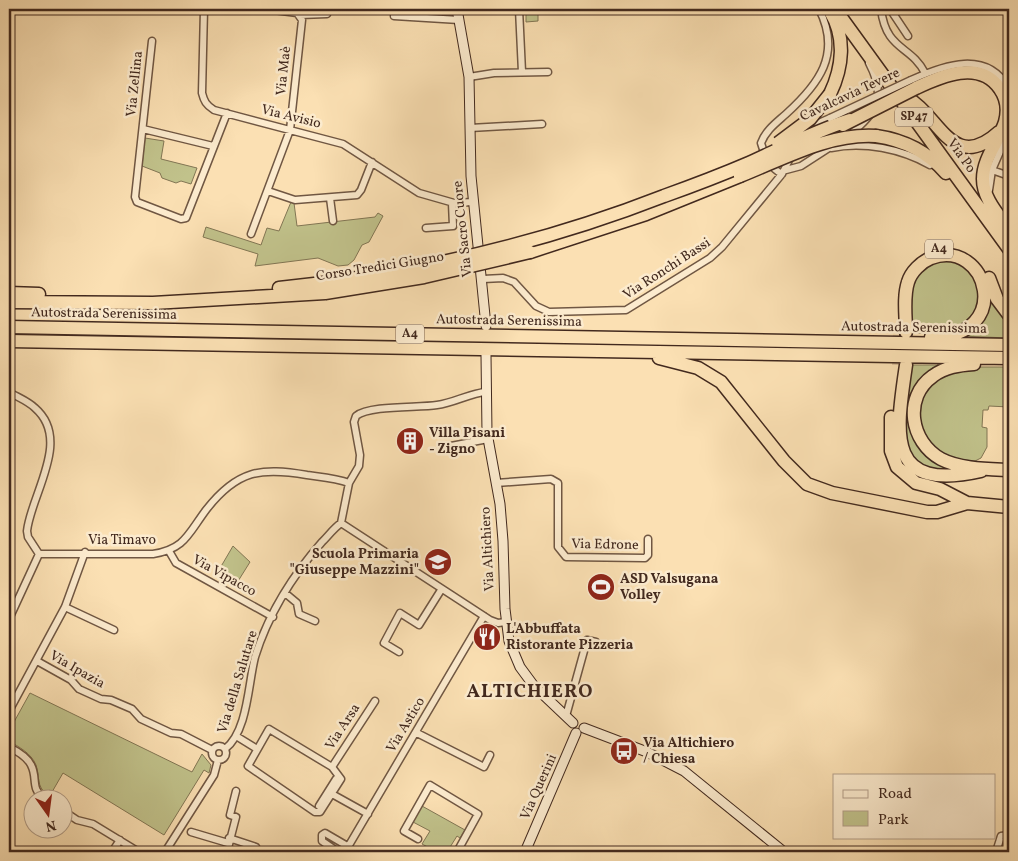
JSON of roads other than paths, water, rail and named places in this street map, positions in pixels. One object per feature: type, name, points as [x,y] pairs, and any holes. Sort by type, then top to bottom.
[{"type":"highway","points":[[697,183],[757,155],[785,139],[815,114],[830,94],[838,73],[841,53],[837,28],[828,9]]},
{"type":"highway","name":"Via Po","points":[[835,9],[1009,249]]},
{"type":"highway","points":[[842,9],[897,83]]},
{"type":"highway","points":[[740,176],[832,132],[913,84],[960,72],[972,72],[986,76],[998,85],[1005,101],[1005,131],[983,173],[984,190],[1009,230]]},
{"type":"highway","name":"Via Po","points":[[1005,131],[982,144],[970,146],[958,144],[940,133],[916,104],[908,99],[1009,237]]},
{"type":"highway","points":[[697,183],[850,120]]},
{"type":"highway","points":[[740,176],[831,140],[854,136],[876,136],[895,139],[916,148],[932,159],[992,226]]},
{"type":"highway","name":"Corso Tredici Giugno","points":[[9,302],[153,303],[424,277],[530,252],[646,214],[740,176]]},
{"type":"highway","name":"Corso Tredici Giugno","points":[[9,293],[201,292],[324,288],[520,244],[605,218],[697,183]]},
{"type":"highway","name":"A4","points":[[811,342],[862,336],[936,337],[959,332],[975,321],[984,305],[984,284],[978,273],[969,264],[950,256],[934,257],[920,264],[908,283],[903,332],[900,288],[902,277],[916,258],[938,249],[958,250],[975,260],[986,273],[997,300],[1009,315]]},
{"type":"highway","name":"Autostrada Serenissima","points":[[9,327],[1009,345]]},
{"type":"highway","name":"Autostrada Serenissima","points":[[9,340],[1009,358]]},
{"type":"highway","points":[[597,350],[625,356],[670,360],[712,375],[731,392],[797,476],[819,489],[928,512],[937,512],[967,503]]},
{"type":"highway","points":[[1009,363],[962,365],[943,370],[926,382],[913,408],[917,433],[925,446],[935,455],[950,462],[1009,470]]},
{"type":"highway","points":[[991,469],[961,475],[942,476],[925,472],[905,457],[900,445],[898,414],[902,365],[891,418],[890,445],[894,462],[902,473],[916,483],[940,489],[967,503],[1009,507]]},
{"type":"street","name":"Via Avisio","points":[[204,9],[202,93],[205,103],[209,107],[342,144],[419,193],[452,203],[473,202]]},
{"type":"street","points":[[266,9],[300,15],[326,14]]},
{"type":"street","name":"Via Sacro Cuore","points":[[457,9],[468,77],[473,202],[483,279],[486,326]]},
{"type":"street","points":[[519,9],[522,72]]},
{"type":"street","points":[[784,172],[774,170],[764,156],[761,143],[771,128],[818,81],[828,48],[828,32],[820,9]]},
{"type":"street","points":[[881,9],[882,21],[888,34],[896,45],[921,66],[925,73]]},
{"type":"street","points":[[890,9],[890,13],[908,36]]},
{"type":"street","name":"Via Maè","points":[[251,234],[290,130],[302,20],[300,15]]},
{"type":"street","points":[[394,16],[459,20]]},
{"type":"street","name":"Via Ronchi Bassi","points":[[483,279],[503,278],[514,282],[536,306],[549,312],[626,310],[710,258],[722,248],[784,172],[801,166],[866,121],[877,104],[879,95],[876,81],[856,38]]},
{"type":"street","name":"Via Zellina","points":[[152,41],[135,199],[139,204],[181,219],[188,215],[227,113]]},
{"type":"street","name":"Cavalcavia Tevere","points":[[784,172],[797,134],[830,118],[913,84],[925,73],[950,65],[977,64],[996,73],[1009,89]]},
{"type":"street","points":[[468,77],[522,72],[548,72]]},
{"type":"street","points":[[470,128],[542,124]]},
{"type":"street","name":"Via Zellina","points":[[143,129],[213,146]]},
{"type":"street","points":[[990,201],[992,170],[1005,131]]},
{"type":"street","name":"Via Ronchi Bassi","points":[[827,149],[855,145],[898,152],[916,157],[949,176]]},
{"type":"street","points":[[268,191],[295,200],[330,198],[360,193],[372,162]]},
{"type":"street","points":[[992,170],[1009,176]]},
{"type":"street","points":[[330,198],[332,221]]},
{"type":"street","points":[[426,228],[453,226],[452,203]]},
{"type":"street","name":"Via Altichiero","points":[[486,358],[488,439],[504,541],[506,622],[512,648],[520,667],[534,686],[573,723],[580,722],[580,731],[647,752],[684,771],[784,852]]},
{"type":"street","points":[[9,392],[36,408],[44,419],[51,450],[27,531],[28,537],[39,554],[9,619]]},
{"type":"street","points":[[486,392],[437,406],[409,406],[359,413],[354,422],[360,455],[358,466],[349,483],[343,523],[441,590],[498,623],[506,622]]},
{"type":"street","points":[[451,446],[488,439]]},
{"type":"street","name":"Via Timavo","points":[[39,554],[85,552],[152,554],[169,551],[182,544],[222,492],[255,472],[280,470],[349,483]]},
{"type":"street","name":"Via Edrone","points":[[496,483],[551,479],[558,483],[558,548],[566,558],[645,558],[648,555],[648,539]]},
{"type":"street","name":"Via della Salutare","points":[[218,760],[224,758],[224,749],[236,736],[242,722],[256,654],[285,593],[308,558],[343,523]]},
{"type":"street","name":"Via Vipacco","points":[[169,551],[176,563],[273,617]]},
{"type":"street","name":"Via Ipazia","points":[[9,711],[65,607],[85,552]]},
{"type":"street","points":[[399,652],[384,643],[400,613],[419,625],[441,590]]},
{"type":"street","points":[[285,593],[297,603],[299,614],[315,621]]},
{"type":"street","points":[[65,607],[114,630]]},
{"type":"street","name":"Via Astico","points":[[338,852],[322,841],[322,835],[329,834],[347,850],[484,616]]},
{"type":"street","points":[[566,716],[587,640],[596,642]]},
{"type":"street","name":"Via Ipazia","points":[[37,661],[71,680],[79,689],[100,699],[111,700],[132,709],[141,719],[171,733],[181,734],[212,750]]},
{"type":"street","name":"Via Arsa","points":[[332,768],[375,700]]},
{"type":"street","points":[[269,729],[332,768],[341,779],[320,812],[315,812],[248,766],[269,729]]},
{"type":"street","name":"Via Querini","points":[[525,852],[580,731]]},
{"type":"street","points":[[417,733],[484,767],[490,755]]},
{"type":"street","points":[[236,736],[257,749]]},
{"type":"street","points":[[9,746],[23,756],[31,765],[35,788]]},
{"type":"street","name":"Via della Salutare","points":[[218,760],[212,756],[212,750],[218,746],[224,749]]},
{"type":"street","name":"Via della Salutare","points":[[165,852],[214,775],[218,760]]},
{"type":"street","points":[[315,812],[338,775]]},
{"type":"street","points":[[418,839],[404,831],[430,785],[478,814],[457,852]]},
{"type":"street","points":[[228,852],[236,817],[230,815],[236,791]]},
{"type":"street","points":[[332,794],[368,814]]},
{"type":"street","points":[[72,816],[93,824],[139,852]]},
{"type":"street","points":[[191,832],[256,846]]},
{"type":"street","points":[[996,852],[1001,836],[1009,835]]},
{"type":"street","points":[[112,852],[120,840]]},
{"type":"street","points":[[770,852],[774,843]]},
{"type":"tunnel","points":[[898,365],[899,333]]},
{"type":"place","name":"Villa Pisani - Zigno","points":[[410,441]]},
{"type":"place","name":"Scuola Primaria \"Giuseppe Mazzini\"","points":[[438,562]]},
{"type":"place","name":"ASD Valsugana Volley","points":[[601,587]]},
{"type":"place","name":"L'Abbuffata Ristorante Pizzeria","points":[[487,637]]},
{"type":"place","name":"Via Altichiero / Chiesa","points":[[624,751]]},
{"type":"district","name":"ALTICHIERO","points":[[530,692]]}]
